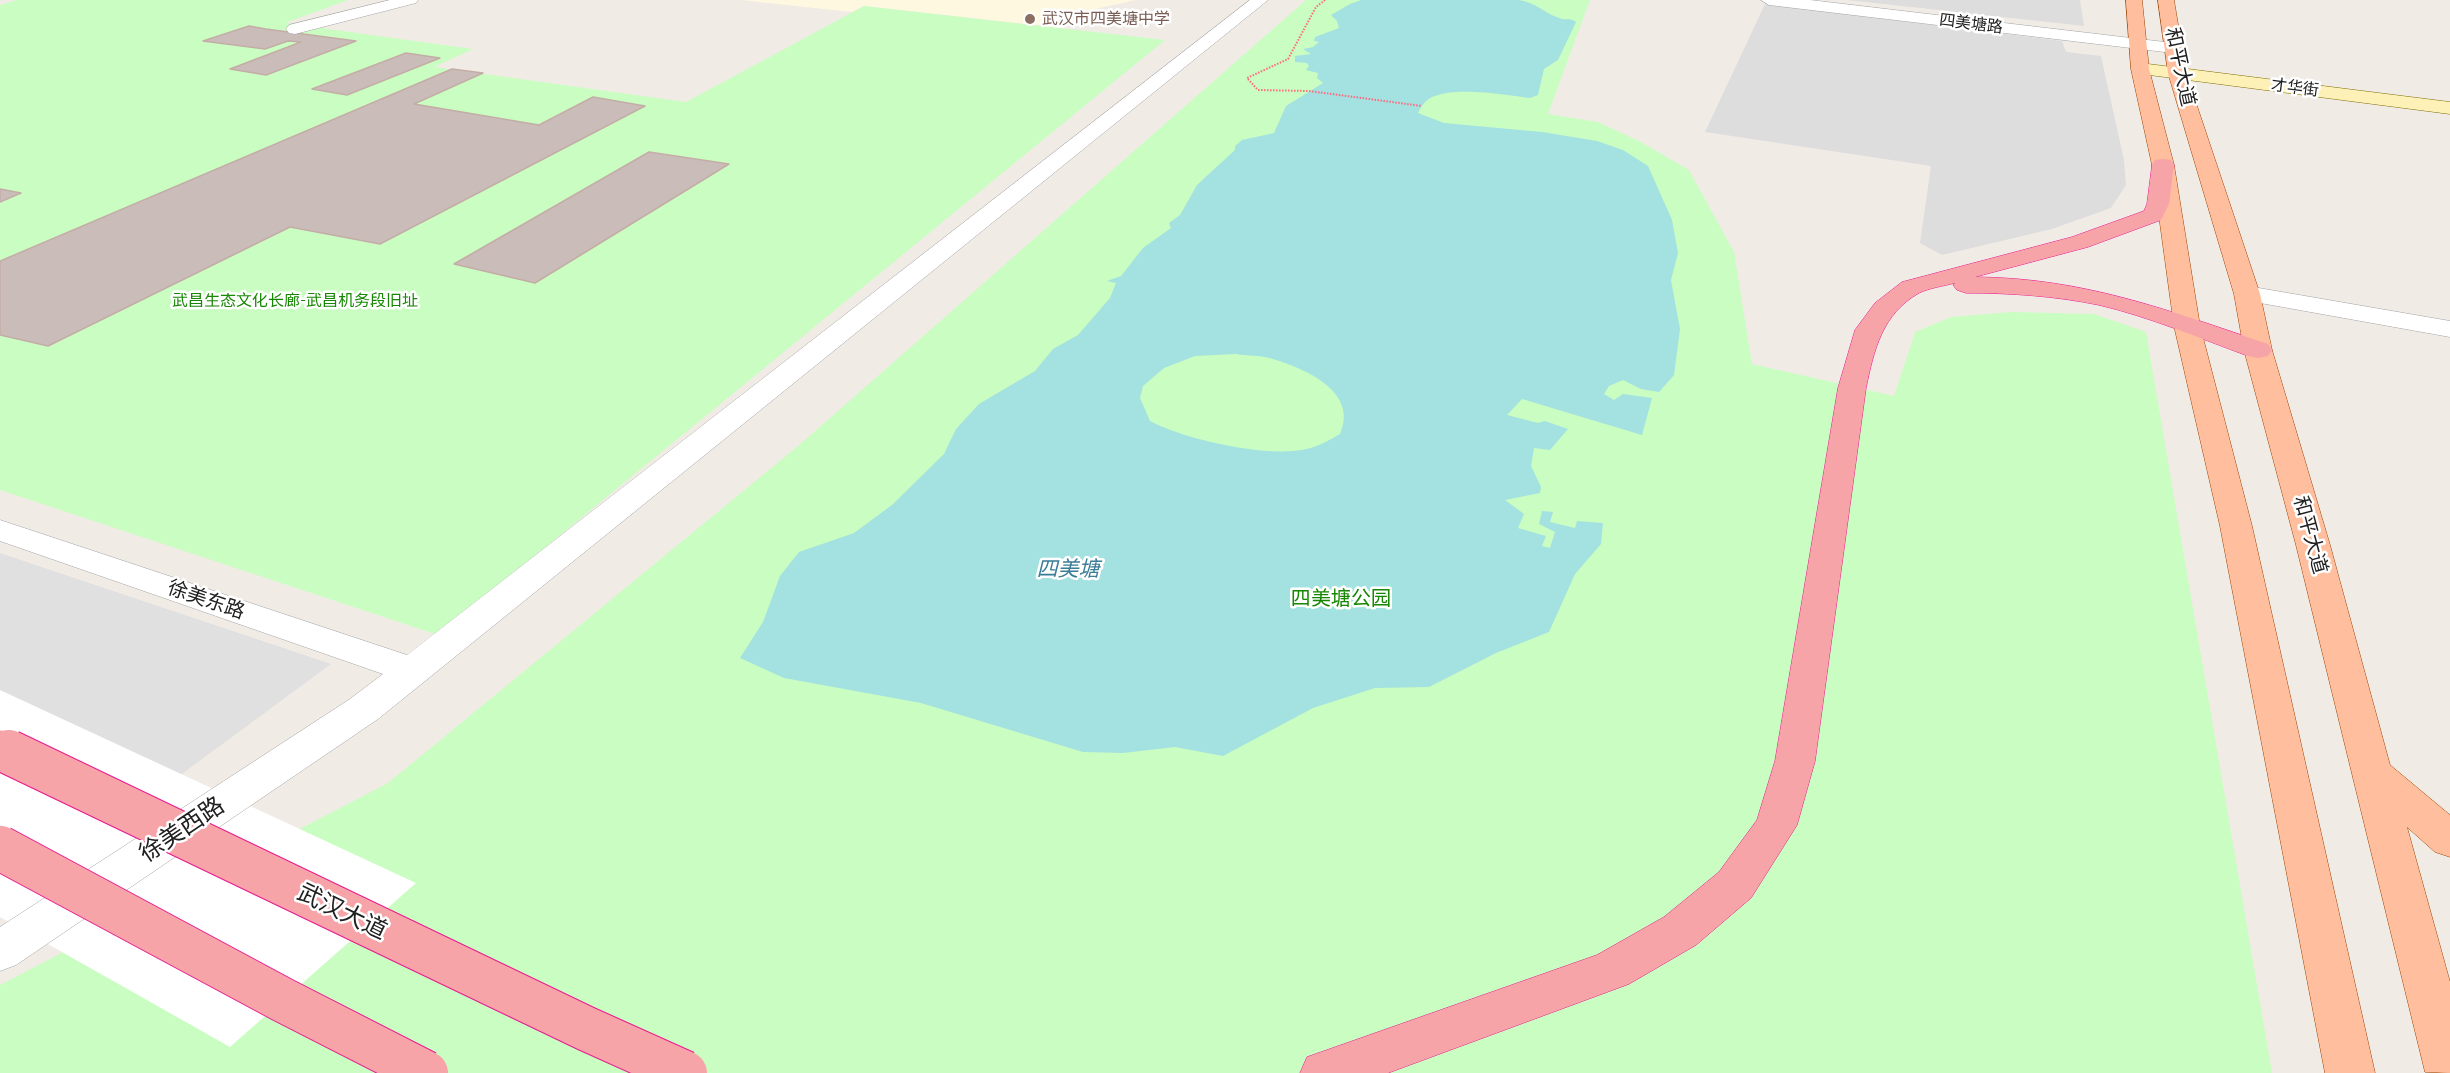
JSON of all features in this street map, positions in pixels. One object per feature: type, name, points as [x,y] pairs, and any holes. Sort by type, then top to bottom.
[{"type":"highway","points":[[1325,1073],[1613,970],[1680,930],[1735,885],[1776,825],[1796,761],[1852,388],[1863,338],[1876,317],[1895,298],[1911,287],[2080,242],[2153,215],[2158,204],[2163,165]]},
{"type":"highway","points":[[1895,298],[1964,285],[2001,284],[2072,292],[2142,309],[2258,350]]},
{"type":"highway","name":"武汉大道","points":[[0,748],[587,1029],[685,1073]]},
{"type":"highway","points":[[0,848],[283,1000],[426,1073]]},
{"type":"main road","name":"和平大道","points":[[2134,0],[2139,56],[2163,165],[2187,326],[2238,537],[2349,1073]]},
{"type":"main road","name":"和平大道","points":[[2166,0],[2175,61],[2247,294],[2258,350],[2374,774],[2450,1072]]},
{"type":"main road","name":"才华街","points":[[2139,56],[2450,108]]},
{"type":"main road","points":[[2374,774],[2450,840]]},
{"type":"street","points":[[295,29],[410,0]]},
{"type":"street","name":"徐美西路","points":[[0,951],[364,709],[1260,0]]},
{"type":"street","name":"四美塘路","points":[[1769,0],[2175,61]]},
{"type":"street","points":[[2247,294],[2450,329]]},
{"type":"street","name":"徐美东路","points":[[0,530],[413,671]]},
{"type":"path","points":[[1325,0],[1316,7],[1288,59],[1247,78],[1258,90],[1309,92],[1422,106]]},
{"type":"shaded area","name":"武汉市四美塘中学","points":[[741,0],[1135,0],[1087,11],[1061,28],[864,6],[852,12]]},
{"type":"shaded area","points":[[1847,0],[2080,0],[2084,26]]},
{"type":"shaded area","points":[[1765,4],[2062,41],[2066,52],[2101,56],[2124,160],[2126,185],[2111,208],[2052,229],[1942,255],[1920,243],[1931,166],[1705,132]]},
{"type":"shaded area","points":[[0,553],[331,664],[0,908]]},
{"type":"green space","name":"武昌生态文化长廊-武昌机务段旧址","points":[[17,0],[348,0],[285,23],[473,49],[434,67],[686,102],[864,6],[1165,40],[438,635],[0,490],[0,5]]},
{"type":"green space","name":"四美塘公园","points":[[1306,0],[1590,0],[1548,114],[1598,122],[1641,142],[1689,170],[1734,252],[1752,364],[1894,396],[1915,332],[1951,317],[2011,312],[2094,314],[2146,332],[2272,1073],[0,1073],[0,985],[388,783],[798,446]]},
{"type":"water","name":"四美塘","points":[[1361,0],[1519,0],[1562,19],[1576,22],[1558,60],[1544,69],[1538,95],[1530,98],[1476,92],[1447,93],[1426,101],[1418,113],[1444,123],[1542,132],[1597,141],[1623,150],[1648,166],[1672,220],[1678,253],[1671,280],[1680,329],[1674,375],[1659,392],[1641,389],[1623,380],[1609,386],[1604,394],[1614,400],[1623,394],[1652,398],[1642,435],[1522,399],[1507,415],[1538,423],[1545,421],[1568,429],[1550,450],[1534,448],[1531,466],[1541,487],[1540,493],[1505,500],[1524,514],[1518,528],[1546,536],[1542,546],[1550,548],[1555,532],[1539,524],[1542,511],[1553,512],[1550,522],[1575,528],[1577,521],[1603,523],[1601,544],[1575,574],[1549,632],[1496,653],[1429,687],[1375,688],[1313,708],[1223,756],[1175,747],[1123,753],[1083,752],[921,703],[784,678],[740,658],[763,622],[780,576],[799,552],[854,533],[892,505],[944,454],[956,429],[979,404],[1035,371],[1053,349],[1078,335],[1110,298],[1116,283],[1107,281],[1121,276],[1143,248],[1171,228],[1169,223],[1180,215],[1197,185],[1235,150],[1235,146],[1242,140],[1274,133],[1286,106],[1323,83],[1317,78],[1318,73],[1306,70],[1309,66],[1307,63],[1295,62],[1295,56],[1311,54],[1303,49],[1313,47],[1319,42],[1314,41],[1315,37],[1339,28],[1337,21],[1331,15]],"holes":[[[1236,354],[1264,357],[1286,363],[1314,376],[1326,385],[1336,394],[1342,406],[1344,419],[1340,434],[1307,449],[1271,451],[1205,441],[1150,421],[1140,398],[1143,386],[1164,368],[1195,356]]]},
{"type":"pier","points":[[0,690],[416,883],[230,1047],[0,917]]},
{"type":"building","points":[[249,26],[356,41],[266,75],[230,69],[301,42],[288,41],[265,49],[203,41]]},
{"type":"building","points":[[406,53],[440,58],[347,95],[312,89]]},
{"type":"building","points":[[452,69],[483,73],[414,104],[539,125],[593,97],[645,106],[380,244],[290,227],[48,346],[0,335],[0,261]]},
{"type":"building","points":[[649,152],[729,164],[535,283],[454,264]]},
{"type":"building","points":[[0,189],[21,193],[0,202]]},
{"type":"place","name":"武汉市四美塘中学","points":[[1030,19]]}]
